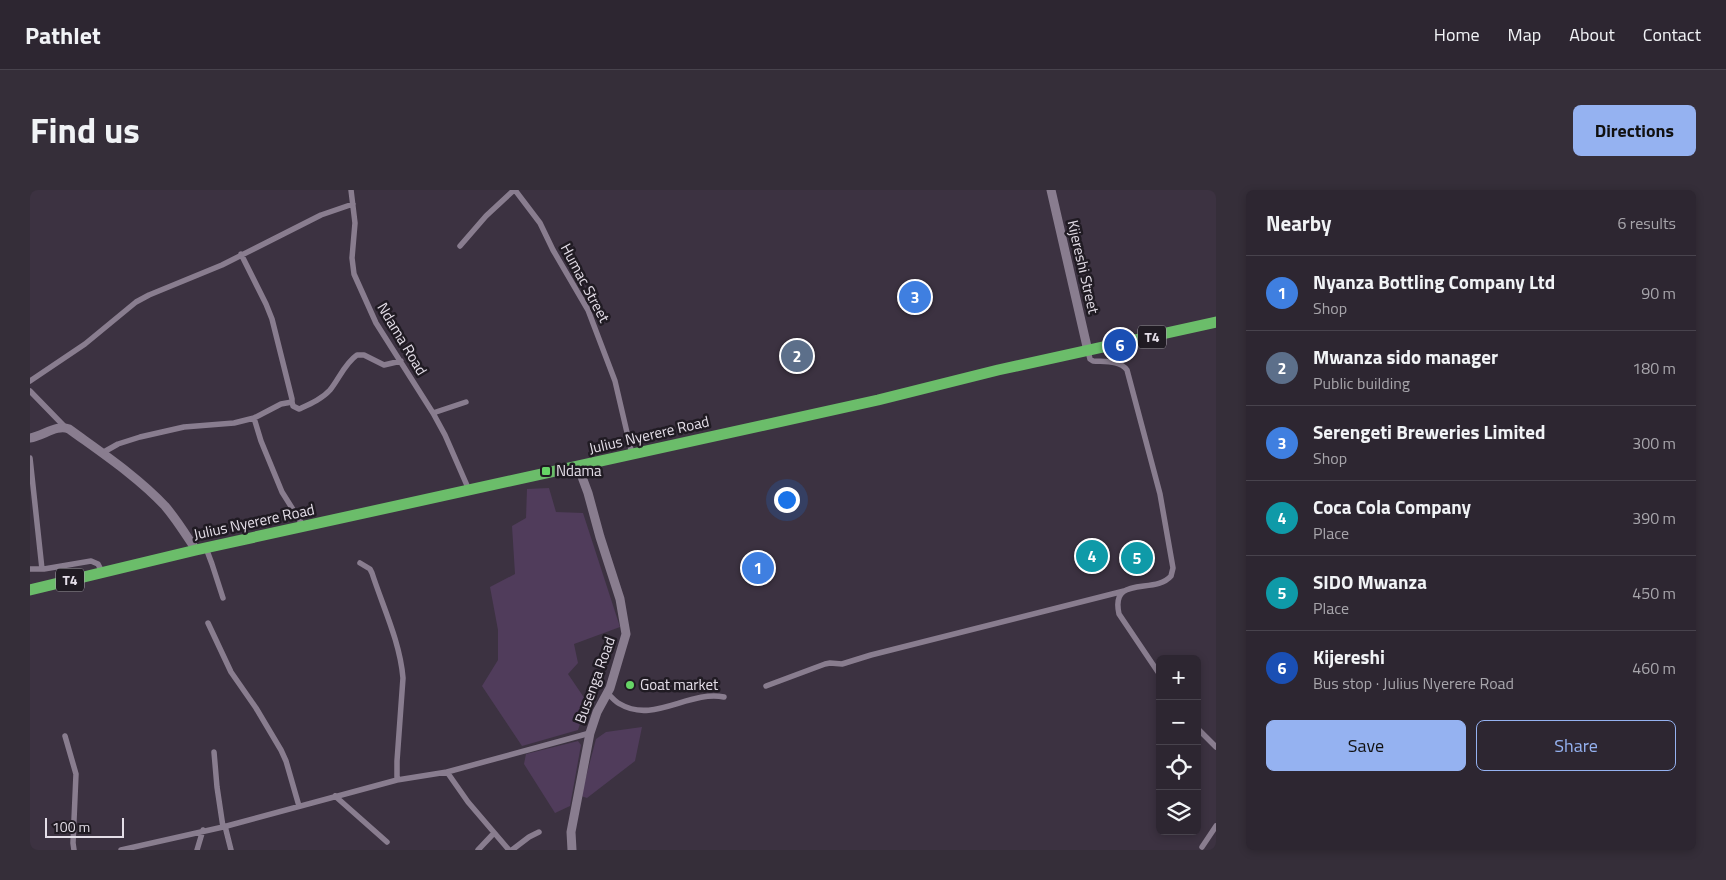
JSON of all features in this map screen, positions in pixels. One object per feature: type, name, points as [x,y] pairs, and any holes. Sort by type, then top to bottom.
[{"type":"highway","name":"Julius Nyerere Road","points":[[30,590],[201,549],[878,400],[998,370],[1216,322]]},
{"type":"street","name":"Ndama Road","points":[[351,190],[354,223],[352,258],[354,274],[372,316],[445,435],[469,490]]},
{"type":"street","points":[[460,246],[486,216],[514,190]]},
{"type":"street","name":"Humac Street","points":[[514,190],[540,224],[588,310],[607,358],[632,454]]},
{"type":"street","name":"Kijereshi Street","points":[[1051,190],[1088,350]]},
{"type":"street","points":[[30,381],[85,344],[136,302],[222,265],[321,215],[353,204]]},
{"type":"street","points":[[241,254],[272,319],[293,406],[299,408],[321,398],[330,390],[351,359],[357,355],[364,355],[384,365],[401,361]]},
{"type":"street","points":[[766,686],[830,663],[842,664],[852,662],[1164,582],[1171,576],[1173,568],[1160,494],[1127,370],[1118,363],[1093,361],[1088,350]]},
{"type":"street","points":[[30,392],[65,427],[102,453],[164,505],[212,564],[222,598]]},
{"type":"street","points":[[102,453],[118,444],[140,437],[184,428],[234,424],[254,418],[281,404],[292,402]]},
{"type":"street","points":[[433,413],[466,402]]},
{"type":"street","points":[[254,418],[282,492],[304,527]]},
{"type":"street","points":[[30,438],[65,427]]},
{"type":"street","points":[[30,458],[42,569]]},
{"type":"street","name":"Busenga Road","points":[[572,850],[571,832],[590,733],[597,712],[608,694],[626,634],[620,599],[578,466]]},
{"type":"street","points":[[30,569],[42,569],[91,561],[98,564],[102,572]]},
{"type":"street","points":[[360,563],[370,569],[372,573],[402,666],[403,678],[397,780]]},
{"type":"street","points":[[1124,591],[1118,597],[1119,614],[1156,669]]},
{"type":"street","points":[[208,624],[231,672],[256,708],[281,750],[299,806]]},
{"type":"street","points":[[608,694],[620,704],[642,711],[710,695],[724,697]]},
{"type":"street","points":[[1201,732],[1216,747]]},
{"type":"street","points":[[121,850],[203,830],[224,827],[397,780],[447,772],[590,733]]},
{"type":"street","points":[[65,736],[76,774],[74,850]]},
{"type":"street","points":[[214,752],[217,787],[224,827],[231,850]]},
{"type":"street","points":[[447,772],[468,802],[511,850],[539,832]]},
{"type":"street","points":[[336,796],[387,842]]},
{"type":"street","points":[[1202,847],[1216,826]]},
{"type":"street","points":[[197,850],[203,830]]},
{"type":"street","points":[[478,850],[494,833]]},
{"type":"shaded area","points":[[549,488],[556,512],[583,513],[620,627],[574,644],[578,663],[568,674],[587,702],[578,730],[522,746],[482,686],[498,660],[498,630],[490,587],[515,574],[512,526],[526,518],[527,489]]},
{"type":"shaded area","points":[[642,727],[635,761],[587,798],[581,796],[596,739],[606,732]]},
{"type":"shaded area","points":[[578,741],[581,745],[570,806],[555,813],[524,764],[526,754]]},
{"type":"place","name":"Serengeti Breweries Limited","points":[[915,297]]},
{"type":"place","name":"Kijereshi","points":[[1120,345]]},
{"type":"place","name":"Mwanza sido manager","points":[[797,356]]},
{"type":"place","name":"Ndama","points":[[546,471]]},
{"type":"place","name":"Coca Cola Company","points":[[1092,556]]},
{"type":"place","name":"SIDO Mwanza","points":[[1137,558]]},
{"type":"place","name":"Nyanza Bottling Company Ltd","points":[[758,568]]},
{"type":"place","name":"Goat market","points":[[630,685]]}]
